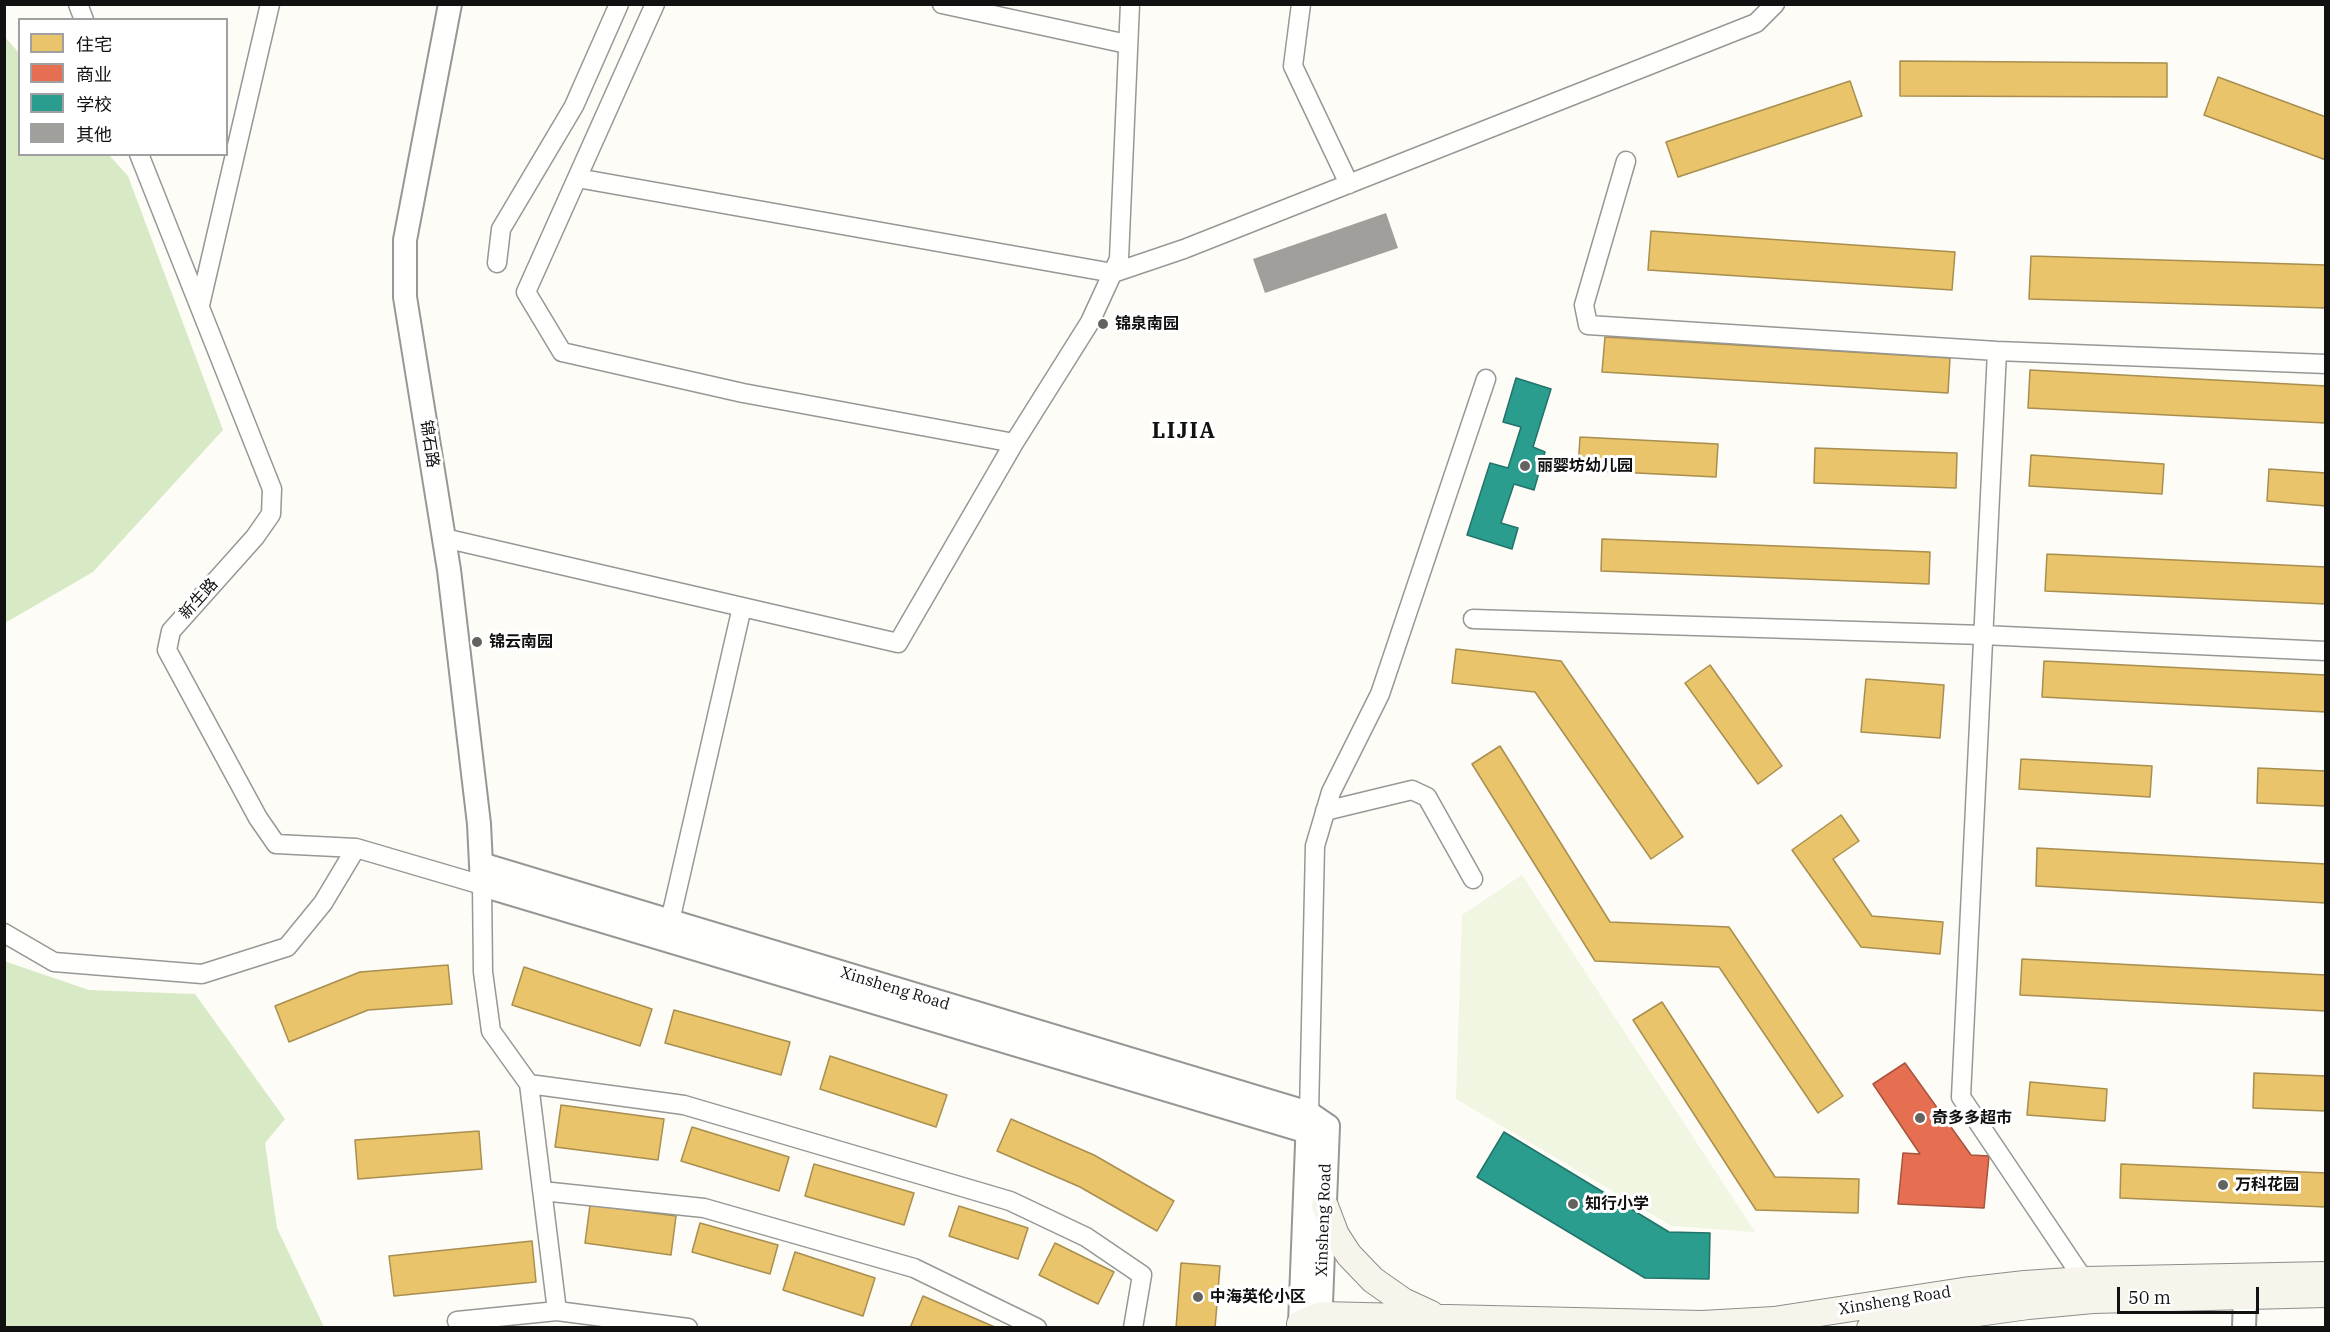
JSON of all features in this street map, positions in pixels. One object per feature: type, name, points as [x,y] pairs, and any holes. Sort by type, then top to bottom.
[{"type":"main road","points":[[1325,1206],[1336,1235],[1349,1255],[1373,1280],[1402,1301],[1439,1318]]},
{"type":"main road","name":"Xinsheng Road","points":[[1309,1324],[1439,1318],[1702,1324],[1825,1320],[1964,1290],[2084,1280],[2325,1275]]},
{"type":"main road","name":"Xinsheng Road","points":[[1870,1328],[2017,1307],[2093,1300],[2325,1294]]},
{"type":"street","points":[[200,305],[270,4]]},
{"type":"street","name":"锦石路","points":[[450,4],[405,240],[405,297],[444,538],[479,824],[481,875]]},
{"type":"street","points":[[497,263],[501,229],[574,106],[618,4]]},
{"type":"street","points":[[655,4],[526,292],[562,352],[743,393],[1014,443]]},
{"type":"street","points":[[942,4],[1127,44]]},
{"type":"street","points":[[444,538],[898,643],[1014,443],[1090,322],[1119,259],[1122,240],[1130,4]]},
{"type":"street","points":[[1301,4],[1293,66],[1349,184]]},
{"type":"street","points":[[577,178],[1113,273],[1184,249],[1756,23],[1775,4]]},
{"type":"street","name":"新生路","points":[[140,156],[272,489],[271,514],[255,537],[171,631],[167,650],[258,818],[276,844],[356,848],[481,875]]},
{"type":"street","points":[[1626,160],[1584,305],[1588,325],[1997,351],[2325,364]]},
{"type":"street","points":[[1997,351],[1961,1097],[2084,1280]]},
{"type":"street","points":[[1315,1124],[1315,846],[1331,792],[1380,694],[1486,379]]},
{"type":"street","points":[[670,921],[742,607]]},
{"type":"street","points":[[1473,619],[1983,635],[2325,651]]},
{"type":"street","points":[[1325,811],[1412,790],[1427,797],[1473,879]]},
{"type":"street","points":[[4,933],[54,962],[202,974],[286,947],[323,903],[356,848]]},
{"type":"street","points":[[481,875],[483,972],[491,1031],[529,1084],[557,1311]]},
{"type":"street","name":"Xinsheng Road","points":[[481,875],[670,921],[1315,1124]]},
{"type":"street","name":"Xinsheng Road","points":[[481,875],[1315,1124]]},
{"type":"street","points":[[529,1084],[684,1105],[1010,1201],[1086,1237],[1142,1275],[1133,1328]]},
{"type":"street","name":"Xinsheng Road","points":[[1309,1324],[1325,1206],[1315,1124]]},
{"type":"street","name":"Xinsheng Road","points":[[1309,1324],[1315,1124]]},
{"type":"street","points":[[542,1191],[704,1208],[914,1268],[1037,1328]]},
{"type":"street","points":[[2244,1328],[2246,1297]]},
{"type":"street","points":[[457,1321],[557,1311],[688,1328]]},
{"type":"green space","points":[[4,36],[18,52],[18,156],[110,156],[128,176],[223,430],[93,572],[5,623]]},
{"type":"green space","points":[[1522,875],[1755,1232],[1672,1226],[1456,1099],[1462,915]]},
{"type":"green space","points":[[4,961],[89,990],[195,994],[285,1119],[265,1143],[277,1228],[324,1327],[5,1327]]},
{"type":"building: 住宅","points":[[1900,61],[2167,63],[2167,97],[1900,96]]},
{"type":"building: 住宅","points":[[2218,77],[2326,117],[2326,160],[2204,115]]},
{"type":"building: 住宅","points":[[1850,81],[1862,116],[1678,177],[1666,142]]},
{"type":"building: 住宅","points":[[1651,231],[1955,252],[1952,290],[1648,270]]},
{"type":"building: 住宅","points":[[2031,256],[2326,265],[2326,308],[2029,299]]},
{"type":"building: 住宅","points":[[1605,337],[1950,358],[1948,393],[1602,372]]},
{"type":"building: 住宅","points":[[2030,370],[2326,386],[2326,423],[2028,408]]},
{"type":"building: 住宅","points":[[1580,437],[1718,444],[1716,477],[1578,470]]},
{"type":"building: 住宅","points":[[1815,448],[1957,453],[1956,488],[1814,483]]},
{"type":"building: 住宅","points":[[2031,455],[2164,464],[2162,494],[2029,486]]},
{"type":"building: 住宅","points":[[2269,469],[2326,473],[2326,506],[2267,501]]},
{"type":"building: 住宅","points":[[1602,539],[1930,552],[1929,584],[1601,571]]},
{"type":"building: 住宅","points":[[2047,554],[2326,567],[2326,604],[2045,591]]},
{"type":"building: 住宅","points":[[1456,649],[1561,661],[1683,837],[1651,859],[1535,692],[1452,683]]},
{"type":"building: 住宅","points":[[2044,661],[2326,675],[2326,712],[2042,697]]},
{"type":"building: 住宅","points":[[1710,665],[1782,766],[1758,784],[1685,683]]},
{"type":"building: 住宅","points":[[1866,679],[1944,685],[1940,738],[1861,732]]},
{"type":"building: 住宅","points":[[1500,746],[1610,922],[1729,927],[1843,1096],[1818,1113],[1719,967],[1595,961],[1472,764]]},
{"type":"building: 住宅","points":[[2021,759],[2152,766],[2150,797],[2019,789]]},
{"type":"building: 住宅","points":[[2258,768],[2326,771],[2326,806],[2257,803]]},
{"type":"building: 住宅","points":[[1841,815],[1859,841],[1833,859],[1872,916],[1943,922],[1940,954],[1861,947],[1792,850]]},
{"type":"building: 住宅","points":[[2037,848],[2326,864],[2326,903],[2036,886]]},
{"type":"building: 住宅","points":[[2022,959],[2326,975],[2326,1011],[2020,995]]},
{"type":"building: 住宅","points":[[448,965],[452,1004],[368,1010],[289,1042],[275,1006],[360,972]]},
{"type":"building: 住宅","points":[[524,967],[652,1009],[640,1046],[512,1005]]},
{"type":"building: 住宅","points":[[1662,1002],[1775,1177],[1859,1179],[1858,1213],[1756,1210],[1633,1020]]},
{"type":"building: 住宅","points":[[674,1010],[790,1042],[781,1075],[665,1043]]},
{"type":"building: 住宅","points":[[830,1056],[947,1095],[936,1127],[820,1089]]},
{"type":"building: 住宅","points":[[2254,1073],[2326,1076],[2326,1111],[2253,1108]]},
{"type":"building: 住宅","points":[[2030,1082],[2107,1089],[2105,1121],[2027,1115]]},
{"type":"building: 住宅","points":[[561,1105],[664,1119],[658,1160],[555,1147]]},
{"type":"building: 住宅","points":[[1011,1119],[1094,1155],[1174,1201],[1157,1231],[1080,1187],[997,1151]]},
{"type":"building: 住宅","points":[[692,1127],[789,1157],[779,1191],[681,1161]]},
{"type":"building: 住宅","points":[[479,1131],[482,1169],[358,1179],[355,1140]]},
{"type":"building: 住宅","points":[[814,1164],[914,1193],[904,1225],[805,1196]]},
{"type":"building: 住宅","name":"万科花园","points":[[2121,1164],[2326,1173],[2326,1207],[2120,1198]]},
{"type":"building: 住宅","points":[[590,1205],[676,1216],[671,1255],[585,1243]]},
{"type":"building: 住宅","points":[[959,1206],[1028,1228],[1018,1259],[949,1236]]},
{"type":"building: 住宅","points":[[700,1223],[778,1245],[770,1274],[692,1252]]},
{"type":"building: 住宅","points":[[532,1241],[536,1282],[394,1296],[389,1256]]},
{"type":"building: 住宅","points":[[1055,1243],[1114,1272],[1098,1304],[1039,1275]]},
{"type":"building: 住宅","points":[[795,1252],[875,1278],[863,1316],[783,1290]]},
{"type":"building: 住宅","name":"中海英伦小区","points":[[1181,1263],[1220,1266],[1215,1328],[1176,1328]]},
{"type":"building: 住宅","points":[[923,1296],[997,1328],[910,1328]]},
{"type":"building: 商业","name":"奇多多超市","points":[[1905,1063],[1971,1155],[1989,1156],[1984,1208],[1898,1204],[1903,1153],[1920,1154],[1873,1084]]},
{"type":"building: 学校","name":"丽婴坊幼儿园","points":[[1516,378],[1551,389],[1533,447],[1545,452],[1534,490],[1514,484],[1501,523],[1518,528],[1512,549],[1467,535],[1490,463],[1508,468],[1521,427],[1503,422]]},
{"type":"building: 学校","name":"知行小学","points":[[1504,1132],[1669,1232],[1710,1233],[1709,1279],[1645,1278],[1477,1177]]},
{"type":"building: 其他","points":[[1386,213],[1398,248],[1265,293],[1253,259]]},
{"type":"place","name":"锦泉南园","points":[[1103,324]]},
{"type":"place","name":"丽婴坊幼儿园","points":[[1525,466]]},
{"type":"place","name":"锦云南园","points":[[477,642]]},
{"type":"place","name":"奇多多超市","points":[[1920,1118]]},
{"type":"place","name":"万科花园","points":[[2223,1185]]},
{"type":"place","name":"知行小学","points":[[1573,1204]]},
{"type":"place","name":"中海英伦小区","points":[[1198,1297]]},
{"type":"district","name":"LIJIA","points":[[1184,432]]}]
